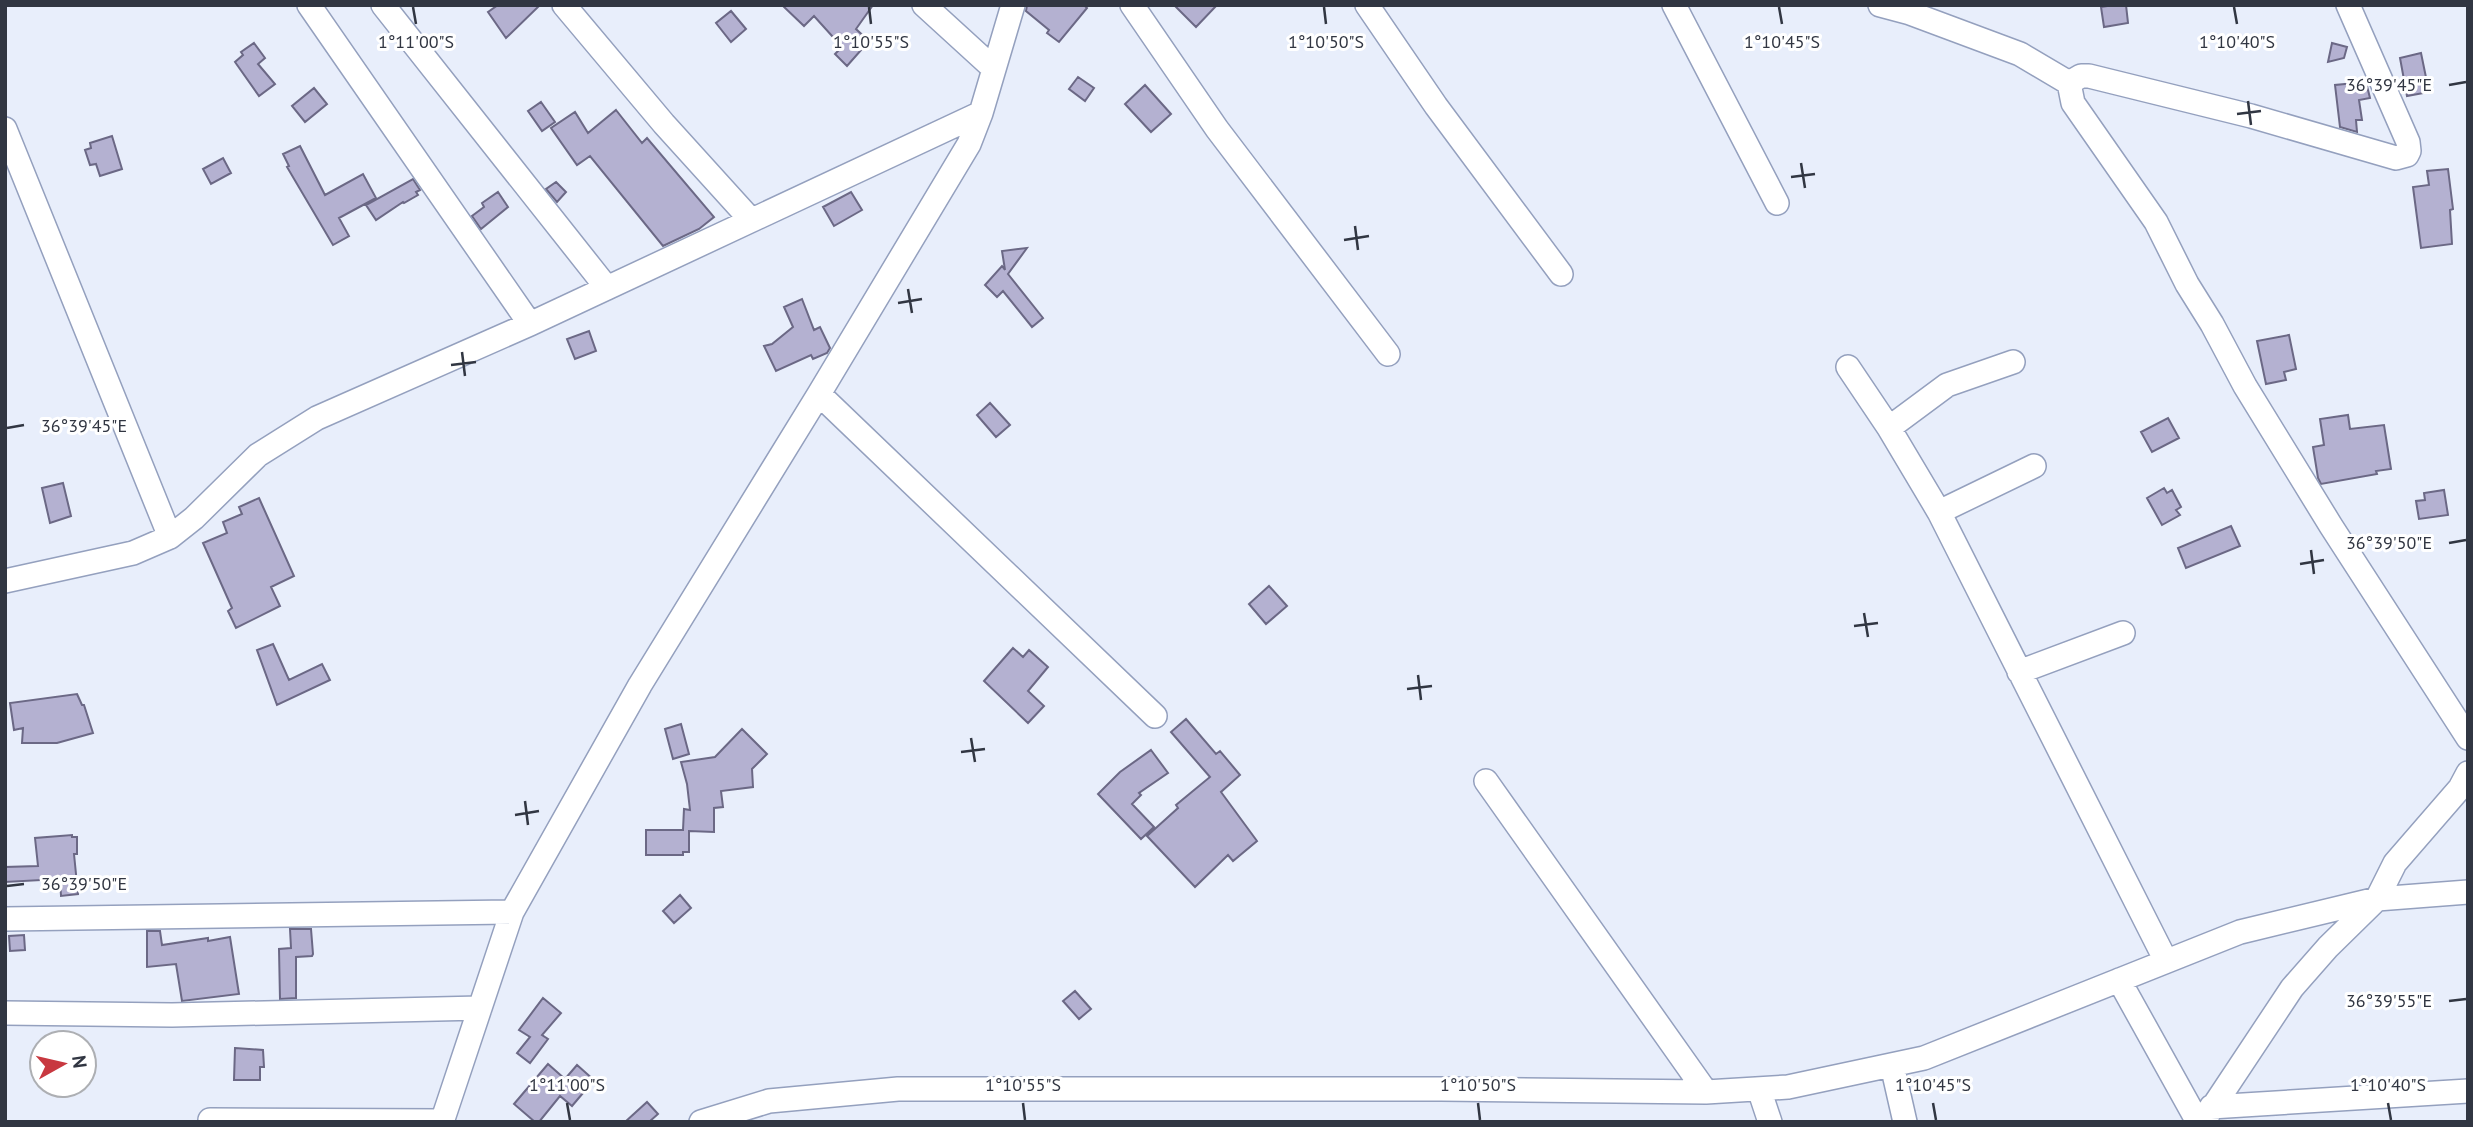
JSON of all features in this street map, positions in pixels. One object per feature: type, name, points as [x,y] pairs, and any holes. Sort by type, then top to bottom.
[{"type":"street","points":[[309,5],[530,324]]},
{"type":"street","points":[[383,5],[607,288]]},
{"type":"street","points":[[564,5],[664,124],[751,220]]},
{"type":"street","points":[[925,5],[993,68]]},
{"type":"street","points":[[210,1120],[442,1121],[512,912],[640,685],[969,144],[1013,5]]},
{"type":"street","points":[[1132,5],[1217,129],[1388,354]]},
{"type":"street","points":[[1367,5],[1436,106],[1560,274]]},
{"type":"street","points":[[1674,5],[1777,203]]},
{"type":"street","points":[[1880,5],[1910,13],[2020,54],[2069,83],[2073,103],[2156,222],[2187,284],[2245,386],[2338,537],[2468,738]]},
{"type":"street","points":[[2069,83],[2081,76],[2089,76],[2251,116],[2402,158],[2409,151],[2408,142],[2348,5]]},
{"type":"street","points":[[5,580],[133,553],[170,537],[194,518],[258,455],[317,418],[530,324],[981,113]]},
{"type":"street","points":[[5,129],[170,537]]},
{"type":"street","points":[[1889,428],[1947,385],[2013,362]]},
{"type":"street","points":[[1848,367],[1889,428],[1939,512],[2166,961]]},
{"type":"street","points":[[819,394],[1155,716]]},
{"type":"street","points":[[1939,512],[2034,466]]},
{"type":"street","points":[[2019,672],[2123,633]]},
{"type":"street","points":[[2204,1117],[2292,988],[2328,947],[2377,899],[2395,863],[2460,788],[2468,773]]},
{"type":"street","points":[[1486,781],[1706,1092]]},
{"type":"street","points":[[701,1122],[769,1101],[898,1089],[1706,1092],[1788,1087],[1924,1058],[2240,932],[2377,899],[2468,892]]},
{"type":"street","points":[[5,919],[512,912]]},
{"type":"street","points":[[2119,980],[2204,1117]]},
{"type":"street","points":[[5,1013],[172,1015],[480,1008]]},
{"type":"street","points":[[1892,1065],[1905,1122]]},
{"type":"street","points":[[1759,1089],[1770,1122]]},
{"type":"street","points":[[2204,1117],[2468,1091]]},
{"type":"building","points":[[498,5],[540,5],[506,38],[488,12]]},
{"type":"building","points":[[782,5],[873,5],[856,29],[869,41],[847,66],[835,54],[842,47],[814,16],[804,26]]},
{"type":"building","points":[[1027,5],[1084,5],[1087,8],[1059,42],[1026,11]]},
{"type":"building","points":[[1174,5],[1217,5],[1196,27]]},
{"type":"building","points":[[2126,5],[2128,23],[2104,27],[2101,7]]},
{"type":"building","points":[[731,11],[746,29],[731,42],[716,23]]},
{"type":"building","points":[[254,43],[265,58],[258,64],[275,84],[259,96],[235,62],[243,55],[241,52]]},
{"type":"building","points":[[2332,43],[2347,47],[2344,58],[2328,62]]},
{"type":"building","points":[[2421,53],[2429,92],[2407,96],[2400,58]]},
{"type":"building","points":[[1078,77],[1094,88],[1085,101],[1069,89]]},
{"type":"building","points":[[2366,82],[2370,98],[2359,100],[2362,120],[2356,120],[2357,132],[2340,127],[2335,85]]},
{"type":"building","points":[[1145,85],[1171,114],[1151,132],[1125,104]]},
{"type":"building","points":[[314,88],[327,104],[305,122],[292,106]]},
{"type":"building","points":[[541,102],[555,122],[542,131],[528,111]]},
{"type":"building","points":[[616,110],[642,143],[647,138],[714,217],[699,229],[663,246],[590,156],[577,165],[551,128],[575,112],[588,133]]},
{"type":"building","points":[[112,136],[122,169],[100,176],[96,164],[90,165],[85,150],[91,148],[90,143]]},
{"type":"building","points":[[300,146],[325,195],[363,174],[376,198],[339,218],[349,236],[333,245],[287,167],[289,166],[283,154]]},
{"type":"building","points":[[223,158],[231,173],[211,184],[203,169]]},
{"type":"building","points":[[2448,169],[2453,209],[2450,210],[2452,244],[2421,248],[2413,187],[2429,185],[2427,171]]},
{"type":"building","points":[[413,179],[420,190],[416,192],[418,195],[376,220],[366,205]]},
{"type":"building","points":[[556,182],[566,192],[557,202],[546,189]]},
{"type":"building","points":[[498,192],[508,207],[481,229],[472,216],[484,207],[482,203]]},
{"type":"building","points":[[851,192],[862,210],[834,226],[823,207]]},
{"type":"building","points":[[1027,248],[1008,274],[1043,318],[1032,327],[1003,291],[997,297],[985,285],[1002,266],[1005,270],[1002,251]]},
{"type":"building","points":[[802,299],[814,330],[820,327],[830,348],[827,353],[813,359],[811,355],[776,371],[764,346],[772,344],[793,327],[784,307]]},
{"type":"building","points":[[589,331],[596,351],[575,359],[567,339]]},
{"type":"building","points":[[2289,335],[2296,369],[2284,372],[2286,380],[2266,384],[2257,341]]},
{"type":"building","points":[[990,403],[1010,425],[996,437],[977,415]]},
{"type":"building","points":[[2348,415],[2350,429],[2384,425],[2391,469],[2321,484],[2313,447],[2324,445],[2320,419]]},
{"type":"building","points":[[2168,418],[2179,438],[2152,452],[2141,432]]},
{"type":"building","points":[[63,483],[71,516],[50,523],[42,488]]},
{"type":"building","points":[[2164,488],[2167,493],[2172,490],[2181,507],[2176,510],[2180,515],[2162,525],[2147,498]]},
{"type":"building","points":[[2444,490],[2448,515],[2419,519],[2416,501],[2425,500],[2424,493]]},
{"type":"building","points":[[259,498],[294,576],[271,587],[280,606],[236,628],[228,611],[232,608],[203,543],[227,533],[223,522],[242,514],[239,507]]},
{"type":"building","points":[[2231,526],[2240,546],[2186,568],[2178,548]]},
{"type":"building","points":[[1269,586],[1287,606],[1266,624],[1249,604]]},
{"type":"building","points":[[273,644],[289,680],[322,664],[330,680],[277,705],[257,650]]},
{"type":"building","points":[[1013,648],[1023,657],[1029,650],[1048,667],[1028,691],[1044,706],[1028,723],[984,681]]},
{"type":"building","points":[[77,694],[84,705],[93,733],[57,743],[22,743],[23,728],[14,730],[10,703]]},
{"type":"building","points":[[1186,719],[1216,754],[1220,751],[1240,775],[1221,792],[1257,841],[1233,861],[1228,855],[1195,887],[1147,836],[1178,808],[1176,805],[1210,777],[1171,732]]},
{"type":"building","points":[[681,724],[689,754],[673,759],[665,729]]},
{"type":"building","points":[[742,729],[767,754],[752,769],[753,787],[721,791],[723,807],[714,808],[714,832],[689,831],[689,852],[683,852],[683,855],[646,855],[646,830],[683,830],[684,809],[690,810],[681,762],[715,757]]},
{"type":"building","points":[[1151,750],[1168,773],[1139,793],[1141,795],[1132,804],[1154,827],[1141,839],[1098,794],[1120,772]]},
{"type":"building","points":[[72,835],[77,837],[77,854],[74,854],[78,894],[61,896],[60,879],[5,882],[5,867],[38,866],[35,838]]},
{"type":"building","points":[[680,895],[691,908],[674,923],[663,911]]},
{"type":"building","points":[[290,929],[311,929],[313,954],[296,957],[296,998],[280,999],[279,949],[291,948]]},
{"type":"building","points":[[147,931],[160,931],[162,945],[230,937],[239,994],[182,1001],[176,964],[147,967]]},
{"type":"building","points":[[24,935],[25,950],[10,951],[9,936]]},
{"type":"building","points":[[1075,991],[1091,1009],[1079,1019],[1063,1001]]},
{"type":"building","points":[[543,998],[561,1013],[542,1035],[548,1039],[530,1063],[517,1053],[530,1037],[519,1030]]},
{"type":"building","points":[[235,1048],[263,1050],[264,1067],[260,1067],[260,1080],[234,1080]]},
{"type":"building","points":[[548,1064],[565,1079],[577,1065],[594,1080],[572,1106],[560,1096],[539,1122],[535,1122],[514,1104]]},
{"type":"building","points":[[647,1102],[658,1114],[649,1122],[625,1122]]}]
